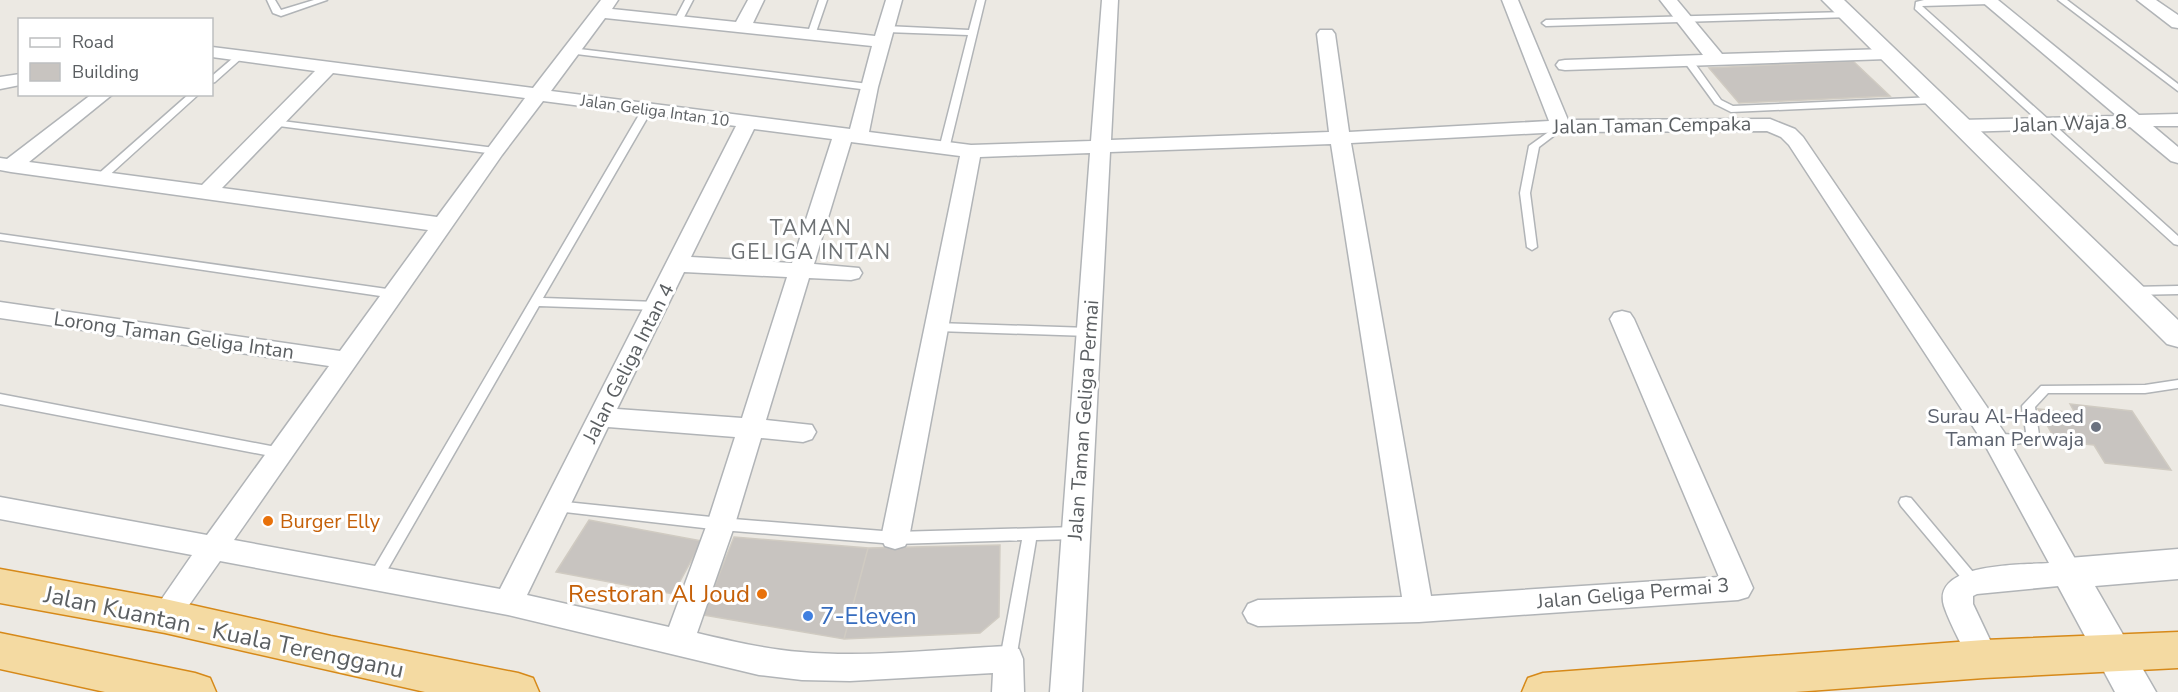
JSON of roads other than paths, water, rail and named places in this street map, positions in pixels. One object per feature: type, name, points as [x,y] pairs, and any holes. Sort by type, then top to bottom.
[{"type":"highway","name":"Jalan Kuantan - Kuala Terengganu","points":[[0,586],[165,616],[331,654],[518,692]]},
{"type":"highway","points":[[1543,692],[1984,659],[2178,650]]},
{"type":"highway","points":[[0,651],[103,683],[195,692]]},
{"type":"street","points":[[742,27],[756,0]]},
{"type":"street","points":[[679,641],[721,525],[799,270],[869,87],[894,0]]},
{"type":"street","name":"Jalan Taman Geliga Permai","points":[[1066,692],[1110,0]]},
{"type":"street","points":[[1510,0],[1561,126]]},
{"type":"street","points":[[1668,0],[1716,59]]},
{"type":"street","points":[[2145,0],[2178,23]]},
{"type":"street","points":[[1989,1],[2178,157]]},
{"type":"street","points":[[165,616],[495,151],[537,93],[606,6],[678,21],[811,35],[884,36]]},
{"type":"street","points":[[1840,8],[2178,337]]},
{"type":"street","points":[[1258,614],[1419,609],[1340,138],[1326,34]]},
{"type":"street","name":"Jalan Geliga Intan 10","points":[[213,52],[537,93],[944,149],[971,151],[1100,148]]},
{"type":"street","points":[[1565,64],[1887,54]]},
{"type":"street","points":[[207,192],[330,66]]},
{"type":"street","points":[[0,84],[18,80]]},
{"type":"street","points":[[5,165],[101,96]]},
{"type":"street","name":"Jalan Waja 8","points":[[1961,126],[2178,120]]},
{"type":"street","name":"Jalan Geliga Intan 4","points":[[508,603],[747,123]]},
{"type":"street","name":"Jalan Taman Cempaka","points":[[1100,148],[1561,126],[1770,124],[1788,133],[1796,141],[1995,439],[2069,573]]},
{"type":"street","points":[[895,538],[971,151]]},
{"type":"street","points":[[5,165],[443,225]]},
{"type":"street","points":[[678,264],[851,273]]},
{"type":"street","name":"Lorong Taman Geliga Intan","points":[[0,310],[347,360]]},
{"type":"street","name":"Jalan Geliga Permai 3","points":[[1419,609],[1738,588],[1622,319]]},
{"type":"street","points":[[601,417],[803,432]]},
{"type":"street","points":[[0,508],[508,603],[759,661],[802,666],[850,667],[1008,658],[1008,692]]},
{"type":"street","points":[[1984,659],[1958,604],[1958,590],[1973,582],[2178,564]]},
{"type":"street","points":[[2069,573],[2136,692]]},
{"type":"lane","points":[[271,0],[276,11],[281,13],[323,0]]},
{"type":"lane","points":[[678,21],[689,0]]},
{"type":"lane","points":[[811,35],[823,0]]},
{"type":"lane","points":[[944,149],[981,0]]},
{"type":"lane","points":[[2062,0],[2178,88]]},
{"type":"lane","points":[[1989,1],[1924,3],[1918,7],[2178,242]]},
{"type":"lane","points":[[1546,23],[1684,20],[1840,8]]},
{"type":"lane","points":[[884,36],[974,33]]},
{"type":"lane","points":[[571,51],[869,87]]},
{"type":"lane","points":[[213,79],[240,55]]},
{"type":"lane","points":[[1688,60],[1718,102],[1731,109],[1934,100]]},
{"type":"lane","points":[[100,178],[193,96]]},
{"type":"lane","points":[[376,577],[648,108]]},
{"type":"lane","points":[[274,123],[495,151]]},
{"type":"lane","points":[[1533,248],[1525,193],[1534,146],[1561,126]]},
{"type":"lane","points":[[0,237],[394,294]]},
{"type":"lane","points":[[2131,291],[2178,290]]},
{"type":"lane","points":[[535,302],[657,306]]},
{"type":"lane","points":[[937,327],[1089,332]]},
{"type":"lane","points":[[1995,439],[2016,441],[2033,435],[2028,406],[2044,389],[2145,389],[2178,384]]},
{"type":"lane","points":[[0,399],[281,453]]},
{"type":"lane","points":[[1906,502],[1973,582]]},
{"type":"lane","points":[[556,507],[721,525],[895,538],[1076,533]]},
{"type":"lane","points":[[1008,658],[1030,534]]},
{"type":"place","name":"Surau Al-Hadeed Taman Perwaja","points":[[2096,427]]},
{"type":"place","name":"Burger Elly","points":[[268,521]]},
{"type":"place","name":"Restoran Al Joud","points":[[762,594]]},
{"type":"place","name":"7-Eleven","points":[[808,616]]},
{"type":"district","name":"TAMAN GELIGA INTAN","points":[[811,240]]}]
